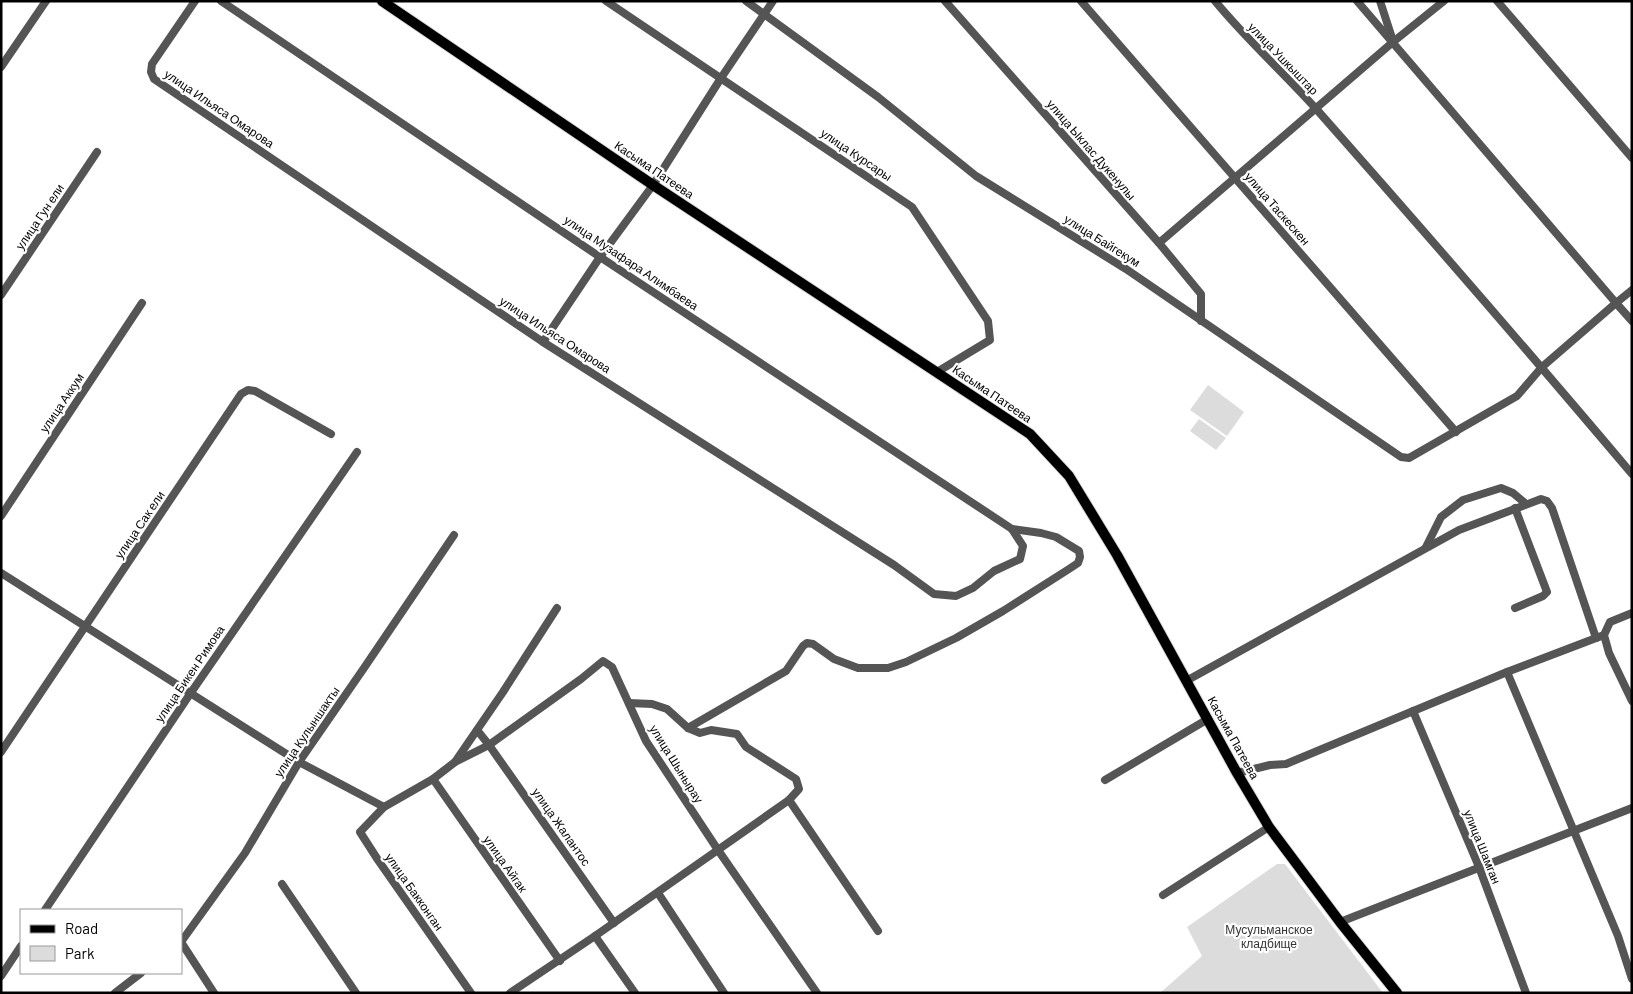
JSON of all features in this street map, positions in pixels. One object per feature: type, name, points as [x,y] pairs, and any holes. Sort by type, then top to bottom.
[{"type":"main road","name":"Касыма Патеева","points":[[382,1],[653,185],[1030,434],[1069,476],[1117,555],[1237,773],[1269,827],[1340,922],[1397,993]]},
{"type":"street","points":[[1,67],[46,1]]},
{"type":"street","name":"улица Ильяса Омарова","points":[[195,1],[152,64],[151,72],[154,79],[543,342],[894,565],[934,594],[956,596],[973,588],[994,572],[1020,558],[1023,546]]},
{"type":"street","name":"улица Музафара Алимбаева","points":[[221,1],[600,257],[1012,529],[1023,546]]},
{"type":"street","name":"улица Курсары","points":[[606,1],[912,207],[988,321],[990,340],[937,372]]},
{"type":"street","name":"улица Байгекум","points":[[746,1],[878,97],[976,176],[1126,269],[1401,457],[1409,458],[1518,396],[1542,367],[1632,290]]},
{"type":"street","points":[[543,342],[600,257],[653,185],[721,78],[774,1]]},
{"type":"street","name":"улица Ыклас Дукенулы","points":[[945,1],[1159,243],[1201,294],[1201,320]]},
{"type":"street","name":"улица Таскескен","points":[[1081,1],[1456,432]]},
{"type":"street","name":"улица Ушкыштар","points":[[1215,1],[1237,27],[1316,109],[1542,367],[1632,474]]},
{"type":"street","points":[[1357,1],[1632,321]]},
{"type":"street","points":[[1380,1],[1393,42]]},
{"type":"street","points":[[1159,243],[1393,42],[1444,1]]},
{"type":"street","points":[[1496,1],[1632,158]]},
{"type":"street","name":"улица Гун ели","points":[[1,295],[97,152]]},
{"type":"street","name":"улица Аккум","points":[[1,516],[142,303]]},
{"type":"street","name":"улица Сак ели","points":[[1,752],[241,394],[248,390],[255,391],[331,434]]},
{"type":"street","name":"улица Бикен Римова","points":[[46,909],[190,694],[357,452]]},
{"type":"street","points":[[1426,547],[1440,517],[1463,500],[1502,488],[1513,493],[1526,504]]},
{"type":"street","points":[[1186,681],[1459,530],[1541,499],[1548,502],[1552,508],[1600,636],[1632,700]]},
{"type":"street","points":[[1515,508],[1547,592],[1543,596],[1515,608]]},
{"type":"street","points":[[688,728],[786,671],[803,646],[808,643],[813,644],[834,659],[858,668],[888,668],[906,662],[956,638],[1003,612],[1078,563],[1080,558],[1078,551],[1056,538],[1040,533],[1012,529]]},
{"type":"street","name":"улица Кулыншакты","points":[[182,941],[244,853],[299,762],[454,535]]},
{"type":"street","points":[[1,573],[299,762],[384,807],[433,780],[455,762],[489,744]]},
{"type":"street","points":[[455,762],[557,608]]},
{"type":"street","points":[[1237,773],[1270,765],[1286,764],[1507,672],[1600,636],[1610,622],[1632,613]]},
{"type":"street","name":"улица Шынырау","points":[[489,744],[581,679],[603,661],[612,667],[646,741],[718,850]]},
{"type":"street","points":[[1507,672],[1618,936],[1632,979]]},
{"type":"street","points":[[510,993],[658,893],[790,800],[799,789],[796,779],[746,746],[737,734],[711,730],[700,733],[688,728],[667,709],[652,704],[629,703]]},
{"type":"street","name":"улица Шамган","points":[[1413,711],[1479,867],[1526,993]]},
{"type":"street","points":[[1105,780],[1208,720]]},
{"type":"street","name":"улица Жалантос","points":[[477,730],[489,744],[614,923]]},
{"type":"street","name":"улица Айгак","points":[[433,780],[560,960]]},
{"type":"street","points":[[790,800],[878,931]]},
{"type":"street","name":"улица Бакконган","points":[[384,807],[360,832],[471,993]]},
{"type":"street","points":[[1340,922],[1632,808]]},
{"type":"street","points":[[1163,895],[1269,827]]},
{"type":"street","points":[[718,850],[818,993]]},
{"type":"street","points":[[282,884],[356,993]]},
{"type":"street","points":[[658,893],[724,993]]},
{"type":"street","points":[[595,936],[635,993]]},
{"type":"street","points":[[182,944],[214,993]]},
{"type":"street","points":[[1,976],[20,948]]},
{"type":"street","points":[[115,993],[140,974]]},
{"type":"street","points":[[522,985],[527,993]]},
{"type":"green space","points":[[1208,385],[1244,412],[1227,436],[1190,410]]},
{"type":"green space","points":[[1199,419],[1226,438],[1216,450],[1190,431]]},
{"type":"green space","name":"Мусульманское кладбище","points":[[1277,864],[1285,864],[1383,993],[1160,993],[1202,956],[1187,927]]}]
